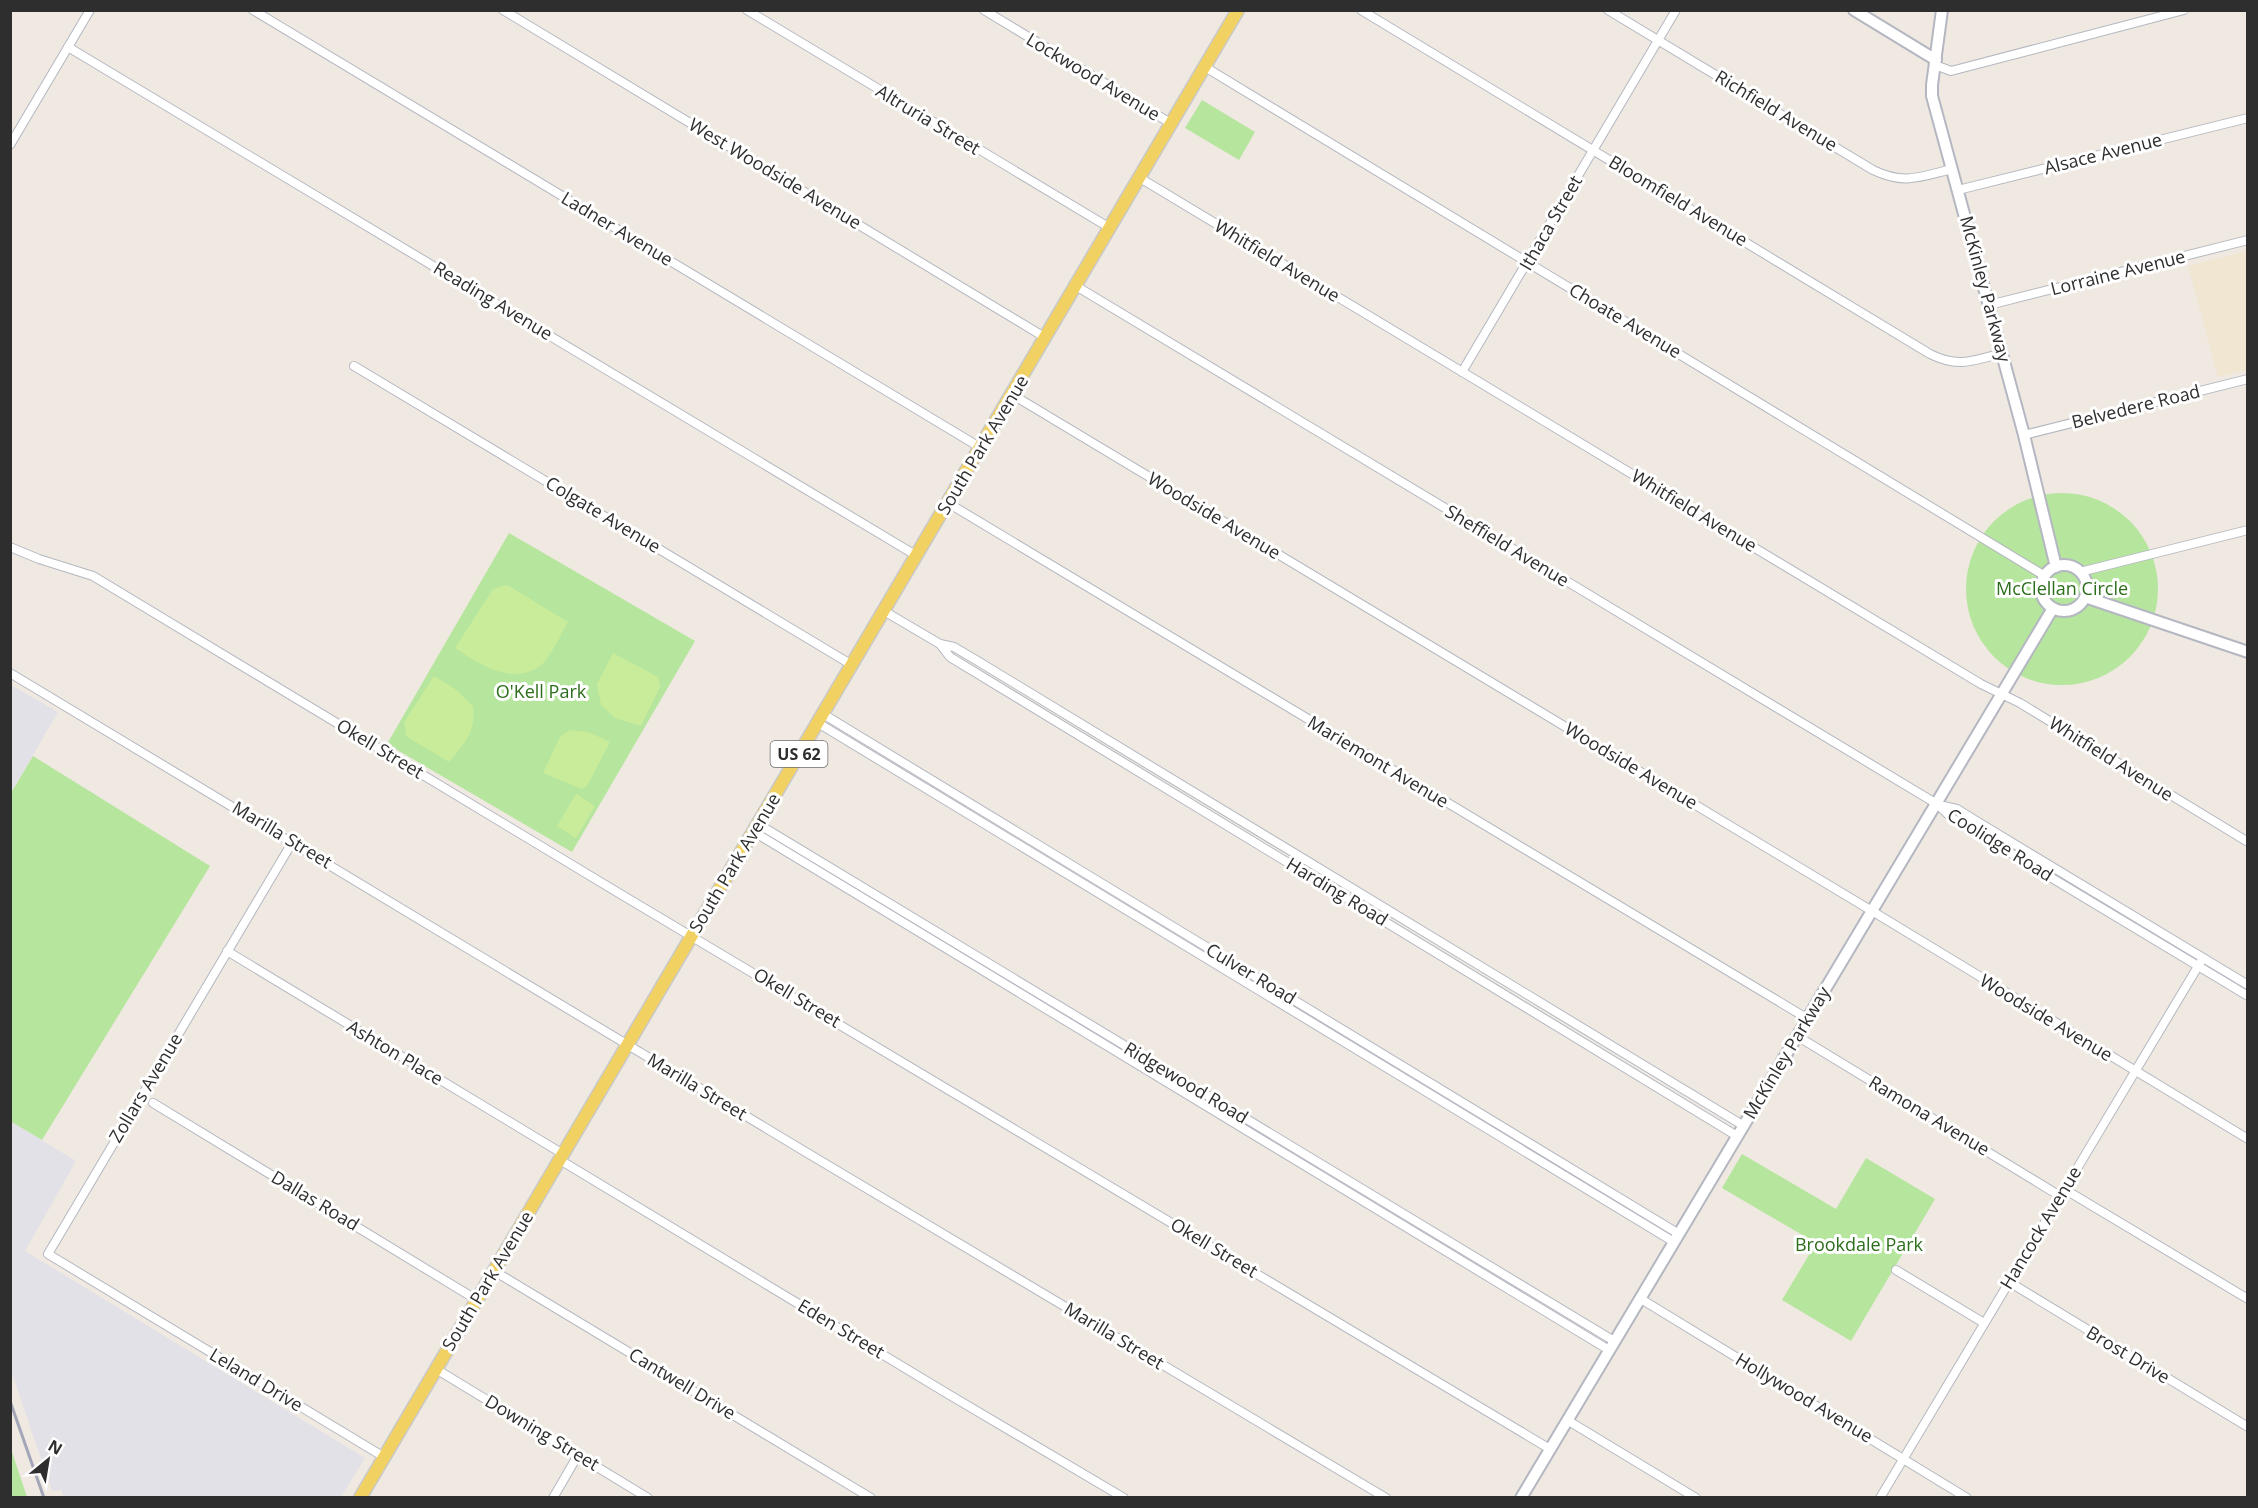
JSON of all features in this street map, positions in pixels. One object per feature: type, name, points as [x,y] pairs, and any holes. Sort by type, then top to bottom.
[{"type":"main road","name":"South Park Avenue","points":[[360,1497],[1013,395],[1238,10]]},
{"type":"street","points":[[10,145],[90,10]]},
{"type":"street","name":"Ladner Avenue","points":[[253,10],[981,448]]},
{"type":"street","name":"West Woodside Avenue","points":[[503,10],[1046,338]]},
{"type":"street","name":"Altruria Street","points":[[747,10],[1110,228]]},
{"type":"street","name":"Lockwood Avenue","points":[[984,10],[1172,124]]},
{"type":"street","name":"Bloomfield Avenue","points":[[1361,10],[1938,358],[1955,363],[1969,363],[2002,354]]},
{"type":"street","name":"Richfield Avenue","points":[[1608,10],[1889,178],[1905,179],[1952,169]]},
{"type":"street","name":"Ithaca Street","points":[[1462,372],[1676,10]]},
{"type":"street","points":[[1854,10],[1935,63],[1951,70],[2184,10]]},
{"type":"street","name":"McKinley Parkway","points":[[1942,10],[1932,96],[2024,435],[2056,567]]},
{"type":"street","name":"Reading Avenue","points":[[68,47],[917,556]]},
{"type":"street","name":"Choate Avenue","points":[[1205,67],[2045,576]]},
{"type":"street","name":"Alsace Avenue","points":[[1958,190],[2247,118]]},
{"type":"street","name":"Whitfield Avenue","points":[[1140,178],[2001,694],[2020,703],[2247,842]]},
{"type":"street","name":"Lorraine Avenue","points":[[1989,305],[2247,240]]},
{"type":"street","name":"Sheffield Avenue","points":[[1076,286],[1937,804]]},
{"type":"street","name":"Colgate Avenue","points":[[354,366],[852,665]]},
{"type":"street","name":"Belvedere Road","points":[[2024,435],[2247,379]]},
{"type":"street","name":"Woodside Avenue","points":[[1013,395],[2247,1139]]},
{"type":"street","name":"Mariemont Avenue","points":[[948,503],[1808,1020]]},
{"type":"street","points":[[2080,572],[2086,586],[2085,597],[2079,605],[2064,611],[2053,608],[2047,603],[2041,586],[2045,576],[2056,567],[2067,566],[2080,572],[2247,530]]},
{"type":"street","name":"Okell Street","points":[[10,547],[93,576],[1550,1449]]},
{"type":"street","points":[[2085,597],[2247,652]]},
{"type":"street","name":"McKinley Parkway","points":[[1521,1497],[2053,608]]},
{"type":"street","name":"Harding Road","points":[[884,611],[940,644],[950,657],[1737,1136]]},
{"type":"street","name":"Harding Road","points":[[940,644],[950,645],[961,651],[1744,1126]]},
{"type":"street","name":"Marilla Street","points":[[10,673],[627,1045],[1386,1497]]},
{"type":"street","name":"Culver Road","points":[[820,719],[1677,1238]]},
{"type":"street","points":[[1082,738],[1089,728]]},
{"type":"street","points":[[1175,795],[1182,784]]},
{"type":"street","name":"Coolidge Road","points":[[1937,804],[1957,809],[2247,985]]},
{"type":"street","name":"Coolidge Road","points":[[1937,804],[1952,818],[2247,996]]},
{"type":"street","name":"Ridgewood Road","points":[[756,828],[891,904],[1478,1258],[1612,1346]]},
{"type":"street","name":"Ridgewood Road","points":[[756,828],[886,912],[1121,1055],[1472,1267],[1612,1346]]},
{"type":"street","points":[[1264,848],[1271,838]]},
{"type":"street","name":"Zollars Avenue","points":[[129,1303],[48,1254],[293,842]]},
{"type":"street","points":[[2075,892],[2080,884]]},
{"type":"street","points":[[1356,904],[1362,893]]},
{"type":"street","points":[[886,912],[891,904]]},
{"type":"street","points":[[1449,960],[1455,950]]},
{"type":"street","name":"Ashton Place","points":[[227,951],[561,1157]]},
{"type":"street","name":"Hancock Avenue","points":[[1880,1497],[2203,958]]},
{"type":"street","points":[[1006,985],[1011,976]]},
{"type":"street","points":[[1539,1014],[1545,1004]]},
{"type":"street","name":"Ramona Avenue","points":[[1797,1036],[2062,1193],[2247,1299]]},
{"type":"street","points":[[1121,1055],[1126,1046]]},
{"type":"street","points":[[1629,1069],[1635,1059]]},
{"type":"street","name":"Dallas Road","points":[[153,1103],[477,1299]]},
{"type":"street","points":[[1236,1124],[1241,1116]]},
{"type":"street","name":"Eden Street","points":[[561,1157],[948,1394],[1124,1497]]},
{"type":"street","points":[[1355,1196],[1360,1188]]},
{"type":"street","points":[[1472,1267],[1478,1258]]},
{"type":"street","points":[[1896,1270],[1984,1323]]},
{"type":"street","name":"Cantwell Drive","points":[[494,1271],[871,1497]]},
{"type":"street","name":"Brost Drive","points":[[2009,1282],[2247,1427]]},
{"type":"street","name":"Hollywood Avenue","points":[[1641,1299],[1967,1497]]},
{"type":"street","name":"Leland Drive","points":[[129,1303],[384,1457]]},
{"type":"street","name":"Downing Street","points":[[436,1369],[648,1497]]},
{"type":"street","points":[[1567,1420],[1696,1497]]},
{"type":"street","points":[[553,1497],[578,1455]]},
{"type":"shaded area","points":[[2247,251],[2247,370],[2218,377],[2188,266]]},
{"type":"shaded area","points":[[11,685],[58,712],[11,793]]},
{"type":"shaded area","points":[[10,1121],[76,1161],[25,1251],[365,1458],[341,1497],[64,1498],[61,1490],[52,1491],[11,1371]]},
{"type":"green space","points":[[1202,100],[1255,132],[1239,160],[1185,128]]},
{"type":"green space","name":"McClellan Circle","points":[[2053,493],[2071,493],[2099,500],[2130,521],[2151,552],[2158,589],[2151,626],[2130,657],[2099,678],[2071,685],[2053,685],[2017,674],[1988,650],[1977,634],[1970,617],[1966,598],[1966,580],[1977,544],[2001,515],[2017,504],[2034,497]]},
{"type":"green space","name":"O'Kell Park","points":[[509,533],[695,641],[572,852],[387,744]]},
{"type":"green space","points":[[507,585],[568,622],[544,663],[529,672],[518,674],[496,670],[455,648],[493,589]]},
{"type":"green space","points":[[613,653],[658,677],[660,687],[641,726],[615,718],[601,705],[597,684]]},
{"type":"green space","points":[[434,676],[455,689],[473,706],[473,723],[468,737],[449,762],[406,736],[404,722]]},
{"type":"green space","points":[[569,730],[588,732],[610,742],[587,786],[582,789],[543,773],[560,737]]},
{"type":"green space","points":[[33,756],[210,866],[42,1140],[10,1121],[11,793]]},
{"type":"green space","points":[[576,794],[595,806],[576,838],[557,826]]},
{"type":"green space","points":[[1971,821],[2069,881],[2067,885],[1968,825]]},
{"type":"green space","points":[[2088,892],[2186,952],[2184,955],[2085,895]]},
{"type":"green space","name":"Brookdale Park","points":[[1742,1154],[1836,1209],[1866,1158],[1935,1199],[1851,1341],[1782,1300],[1816,1243],[1722,1188]]},
{"type":"green space","points":[[11,1449],[27,1497],[11,1497]]},
{"type":"railway","points":[[10,1401],[44,1498]]}]
